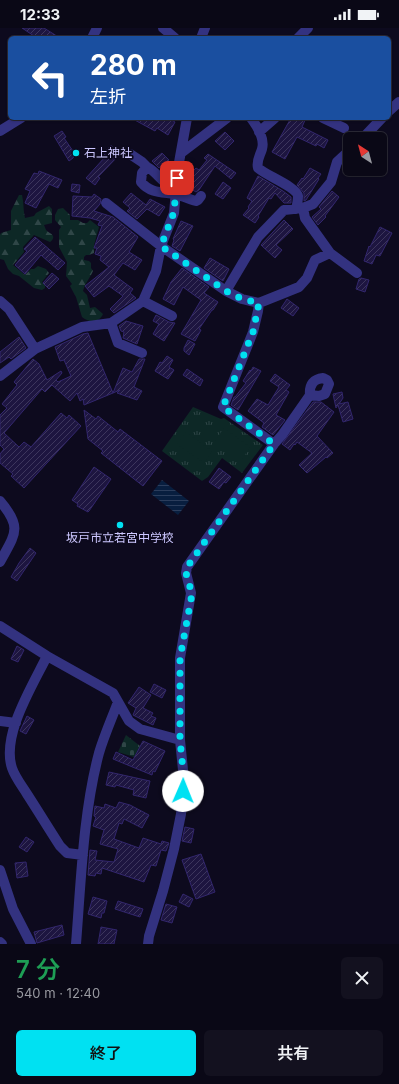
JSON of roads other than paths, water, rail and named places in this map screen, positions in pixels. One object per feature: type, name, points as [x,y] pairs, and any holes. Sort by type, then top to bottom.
[{"type":"street","points":[[163,28],[173,36]]},
{"type":"street","points":[[300,36],[308,28]]},
{"type":"street","points":[[391,109],[399,102]]},
{"type":"street","points":[[0,131],[18,120]]},
{"type":"street","points":[[0,376],[35,349],[82,327],[110,323],[143,301],[156,271],[161,246],[174,212],[185,120]]},
{"type":"street","points":[[181,153],[224,120]]},
{"type":"street","points":[[252,120],[259,132],[262,145],[258,160],[258,168],[263,173],[297,192],[300,208],[305,218],[330,253],[357,273]]},
{"type":"street","points":[[259,132],[273,120]]},
{"type":"street","points":[[327,120],[344,128]]},
{"type":"street","points":[[369,132],[380,120]]},
{"type":"street","points":[[130,154],[156,172],[164,183],[176,191],[196,201],[201,196]]},
{"type":"street","points":[[226,291],[258,237],[284,210],[300,208],[313,204],[318,200],[331,182],[337,162],[343,156]]},
{"type":"street","points":[[147,167],[144,168],[142,173],[141,182],[144,186],[159,192],[176,191]]},
{"type":"street","points":[[106,202],[161,246],[226,291],[242,299],[259,303],[299,287],[307,278],[315,260],[330,253]]},
{"type":"street","points":[[0,301],[9,309],[35,349]]},
{"type":"street","points":[[143,301],[172,316]]},
{"type":"street","points":[[259,303],[253,332],[223,407],[274,444]]},
{"type":"street","points":[[110,323],[118,343],[142,353]]},
{"type":"street","points":[[148,944],[149,936],[163,891],[180,814],[184,780],[180,740],[180,658],[192,594],[186,573],[187,567],[274,444],[282,436],[310,394]]},
{"type":"street","points":[[0,501],[13,518],[14,530],[13,539],[0,562]]},
{"type":"street","points":[[0,626],[47,656],[113,693],[129,721],[140,729],[180,740]]},
{"type":"street","points":[[47,656],[17,717],[10,760],[12,768],[60,846],[67,854],[83,855]]},
{"type":"street","points":[[76,944],[83,855],[94,777],[99,752],[118,702]]},
{"type":"street","points":[[0,721],[16,723]]},
{"type":"street","points":[[0,870],[13,909],[31,944]]},
{"type":"water","points":[[162,480],[189,501],[178,515],[151,494]]},
{"type":"place","name":"石上神社","points":[[76,153]]},
{"type":"place","name":"坂戸市立若宮中学校","points":[[120,525]]}]
